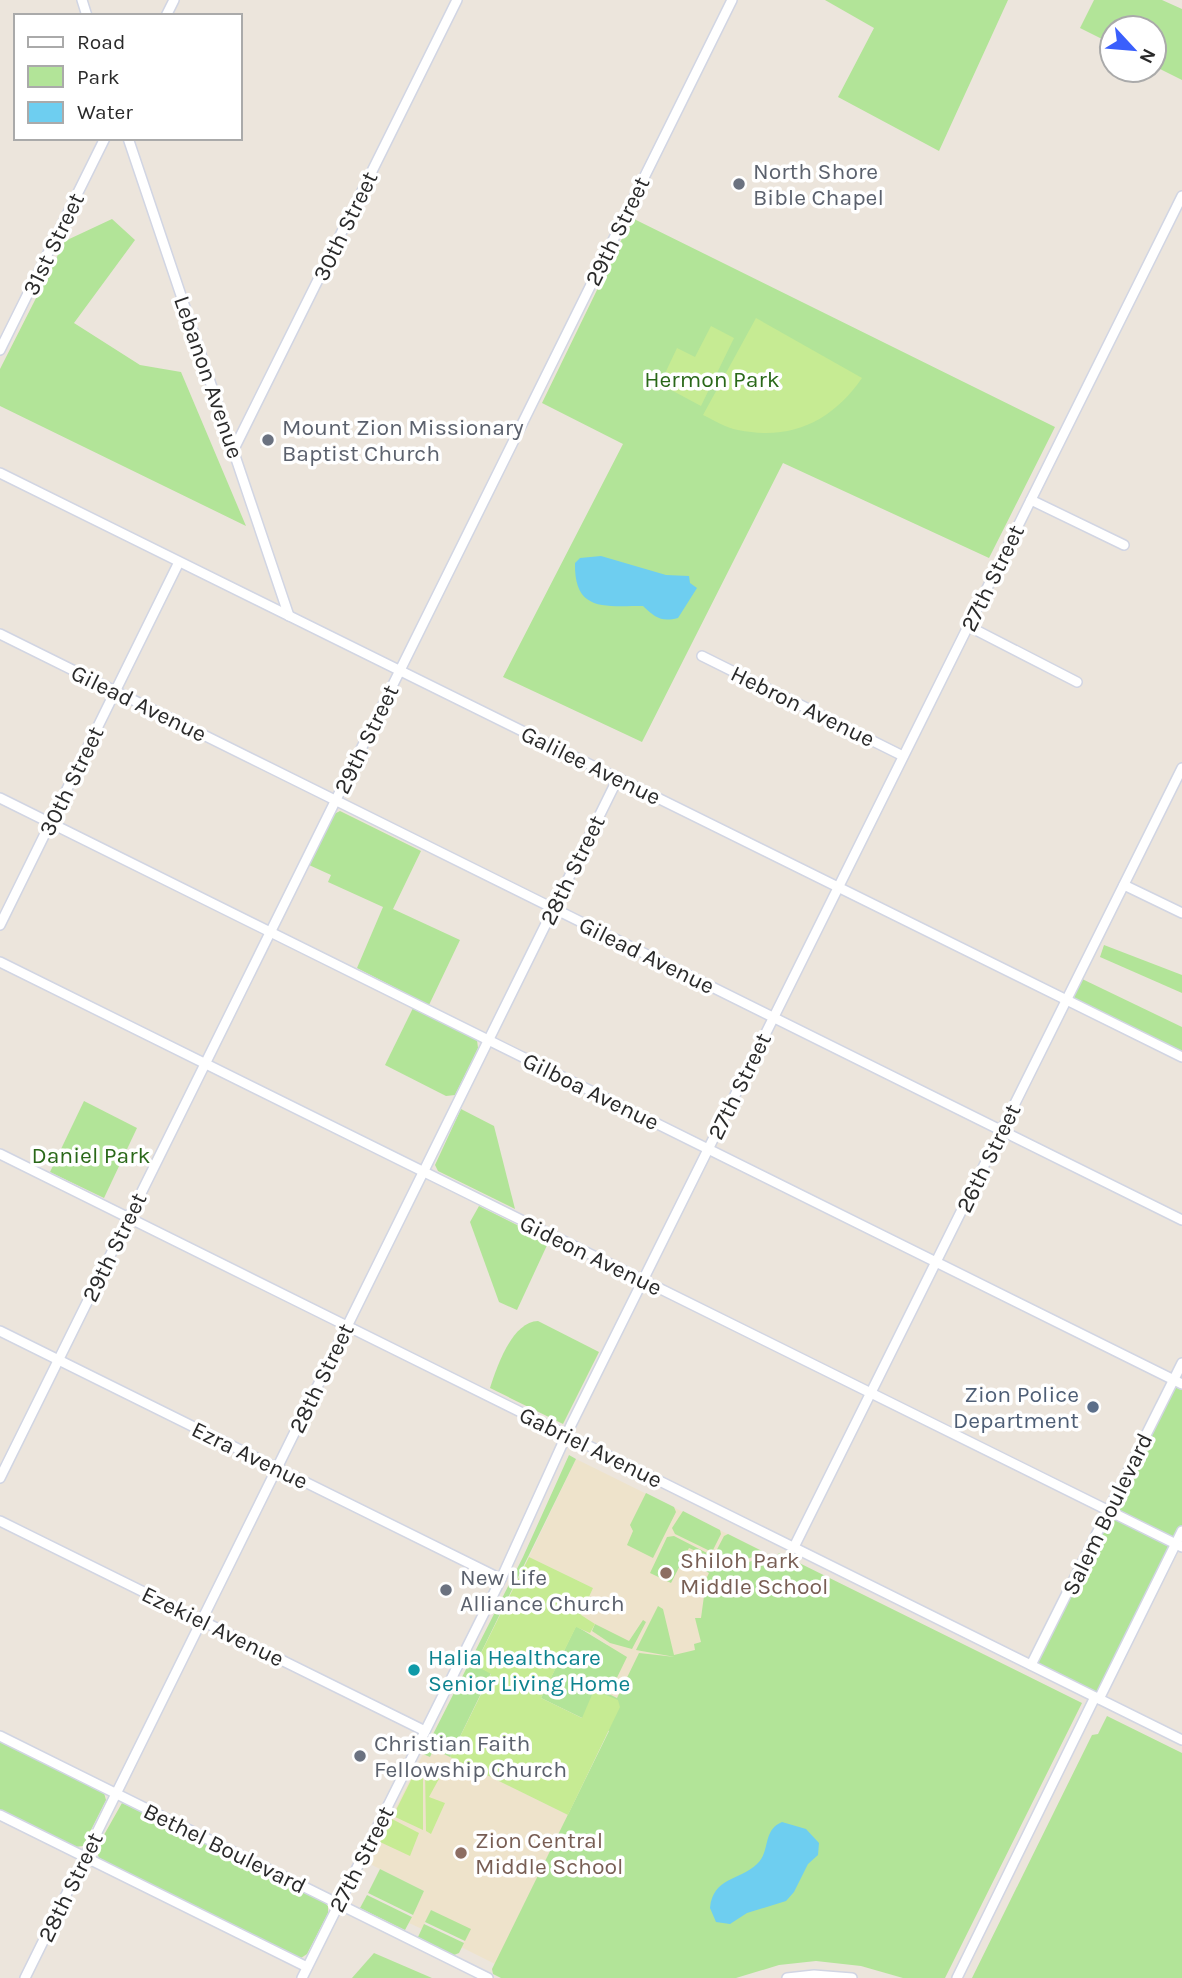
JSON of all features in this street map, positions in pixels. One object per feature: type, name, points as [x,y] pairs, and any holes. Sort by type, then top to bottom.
[{"type":"street","name":"30th Street","points":[[233,451],[457,0]]},
{"type":"street","name":"29th Street","points":[[0,1478],[732,0]]},
{"type":"street","name":"31st Street","points":[[0,350],[104,140]]},
{"type":"street","name":"Lebanon Avenue","points":[[129,140],[289,616]]},
{"type":"street","name":"27th Street","points":[[302,1978],[501,1579],[566,1435],[642,1281],[1182,196]]},
{"type":"street","name":"Galilee Avenue","points":[[0,474],[1182,1057]]},
{"type":"street","points":[[1031,500],[1124,545]]},
{"type":"street","name":"30th Street","points":[[0,925],[178,562]]},
{"type":"street","points":[[968,626],[1077,682]]},
{"type":"street","name":"Gilead Avenue","points":[[0,634],[1182,1220]]},
{"type":"street","name":"Hebron Avenue","points":[[702,656],[904,756]]},
{"type":"street","name":"26th Street","points":[[794,1548],[1182,768]]},
{"type":"street","name":"28th Street","points":[[25,1978],[618,778]]},
{"type":"street","name":"Gilboa Avenue","points":[[0,798],[1178,1382]]},
{"type":"street","points":[[1124,885],[1182,913]]},
{"type":"street","name":"Gideon Avenue","points":[[0,962],[1179,1546]]},
{"type":"street","name":"Gabriel Avenue","points":[[0,1154],[1182,1740]]},
{"type":"street","name":"Ezra Avenue","points":[[0,1331],[501,1579]]},
{"type":"street","name":"Salem Boulevard","points":[[1031,1665],[1108,1511],[1178,1382],[1182,1363]]},
{"type":"street","name":"Ezekiel Avenue","points":[[0,1521],[425,1731]]},
{"type":"street","points":[[957,1978],[1097,1698],[1179,1546],[1182,1531]]},
{"type":"street","name":"Bethel Boulevard","points":[[0,1736],[488,1978]]},
{"type":"street","points":[[0,1815],[307,1967]]},
{"type":"street","points":[[787,1978],[825,1975],[852,1978]]},
{"type":"shaded area","name":"Shiloh Park Middle School","points":[[576,1459],[776,1558],[713,1685],[618,1698],[609,1695],[597,1669],[608,1645],[576,1626],[593,1588],[529,1557]]},
{"type":"shaded area","name":"Zion Central Middle School","points":[[434,1749],[568,1815],[495,1964],[461,1947],[470,1930],[431,1910],[422,1929],[409,1923],[424,1891],[368,1863],[423,1754],[430,1757]]},
{"type":"green space","points":[[825,0],[1008,0],[939,151],[838,97],[874,28]]},
{"type":"green space","points":[[1094,0],[1162,0],[1182,9],[1182,80],[1168,73],[1168,14],[1098,14],[1098,37],[1080,28]]},
{"type":"green space","name":"Hermon Park","points":[[632,218],[1055,427],[989,558],[783,463],[642,742],[503,677],[623,444],[542,403]]},
{"type":"green space","points":[[112,219],[135,240],[74,323],[140,365],[181,372],[246,526],[0,406],[0,369],[65,241]]},
{"type":"green space","points":[[756,318],[862,378],[838,406],[809,424],[793,430],[758,433],[738,430],[703,415]]},
{"type":"green space","points":[[711,326],[734,338],[701,406],[660,384],[677,348],[695,357]]},
{"type":"green space","points":[[340,811],[421,851],[393,909],[460,940],[429,1005],[357,968],[383,907],[328,882],[331,875],[309,865],[334,814]]},
{"type":"green space","points":[[1104,945],[1182,975],[1182,993],[1100,957]]},
{"type":"green space","points":[[1078,977],[1182,1027],[1182,1057],[1067,1000]]},
{"type":"green space","points":[[413,1008],[477,1040],[478,1048],[455,1095],[446,1096],[385,1065]]},
{"type":"green space","name":"Daniel Park","points":[[84,1101],[137,1128],[104,1198],[50,1172]]},
{"type":"green space","points":[[461,1109],[494,1126],[515,1209],[438,1171],[435,1165]]},
{"type":"green space","points":[[479,1206],[549,1241],[517,1310],[499,1302],[470,1222]]},
{"type":"green space","points":[[538,1321],[599,1352],[563,1424],[490,1388],[501,1357],[513,1337],[529,1323]]},
{"type":"green space","points":[[1182,1363],[1182,1530],[1099,1699],[1031,1665]]},
{"type":"green space","points":[[569,1455],[576,1459],[475,1665],[491,1673],[450,1757],[434,1749],[430,1757],[423,1754],[523,1557]]},
{"type":"green space","points":[[646,1493],[674,1507],[676,1512],[653,1558],[627,1545],[633,1531],[630,1525]]},
{"type":"green space","points":[[683,1511],[720,1530],[721,1534],[712,1552],[675,1534],[672,1528]]},
{"type":"green space","points":[[728,1534],[764,1552],[729,1567],[732,1569],[768,1554],[776,1558],[779,1553],[1082,1703],[945,1978],[903,1978],[861,1966],[816,1961],[779,1965],[736,1978],[501,1978],[493,1974],[492,1969],[609,1731],[541,1698],[576,1626],[627,1657],[609,1694],[617,1698],[639,1653],[675,1657],[636,1650],[658,1606],[663,1609],[674,1655],[695,1650],[694,1644],[701,1642],[695,1618],[701,1618],[704,1596],[698,1595],[709,1573],[702,1569],[705,1563],[698,1560],[700,1553],[689,1548],[671,1583],[650,1573],[667,1537],[674,1536],[709,1554],[708,1557],[712,1559],[724,1536]]},
{"type":"green space","points":[[529,1557],[593,1588],[581,1615],[595,1624],[590,1633],[576,1627],[541,1698],[582,1718],[594,1690],[618,1700],[620,1707],[568,1815],[450,1757],[491,1674],[475,1665]]},
{"type":"green space","points":[[643,1620],[646,1622],[632,1649],[610,1643],[592,1631],[595,1624],[629,1641]]},
{"type":"green space","points":[[1107,1716],[1182,1753],[1182,1978],[972,1978],[1092,1735],[1098,1734]]},
{"type":"green space","points":[[0,1741],[104,1793],[106,1800],[83,1846],[75,1847],[0,1810]]},
{"type":"green space","points":[[418,1766],[423,1768],[423,1830],[393,1816]]},
{"type":"green space","points":[[425,1769],[440,1777],[429,1797],[445,1803],[431,1834],[426,1831]]},
{"type":"green space","points":[[122,1803],[323,1901],[328,1906],[328,1913],[307,1954],[301,1958],[99,1858],[96,1849]]},
{"type":"green space","points":[[392,1819],[419,1833],[410,1856],[380,1842]]},
{"type":"green space","points":[[380,1869],[424,1891],[413,1915],[368,1893]]},
{"type":"green space","points":[[367,1895],[412,1917],[405,1930],[360,1908]]},
{"type":"green space","points":[[431,1910],[471,1929],[465,1941],[425,1922]]},
{"type":"green space","points":[[424,1924],[464,1943],[459,1953],[454,1955],[418,1937]]},
{"type":"green space","points":[[374,1953],[432,1978],[352,1978]]},
{"type":"water","points":[[601,556],[666,575],[689,576],[690,583],[697,588],[678,618],[667,620],[652,614],[643,606],[594,603],[580,590],[575,563],[580,558]]},
{"type":"water","points":[[782,1822],[806,1829],[819,1843],[818,1855],[808,1864],[794,1892],[786,1901],[747,1913],[730,1924],[716,1922],[710,1908],[716,1890],[757,1864],[764,1853],[769,1835]]},
{"type":"place","name":"North Shore Bible Chapel","points":[[739,184]]},
{"type":"place","name":"Mount Zion Missionary Baptist Church","points":[[268,440]]},
{"type":"place","name":"Zion Police Department","points":[[1093,1407]]},
{"type":"place","name":"Shiloh Park Middle School","points":[[666,1573]]},
{"type":"place","name":"New Life Alliance Church","points":[[446,1590]]},
{"type":"place","name":"Halia Healthcare Senior Living Home","points":[[414,1670]]},
{"type":"place","name":"Christian Faith Fellowship Church","points":[[360,1756]]},
{"type":"place","name":"Zion Central Middle School","points":[[461,1853]]}]
